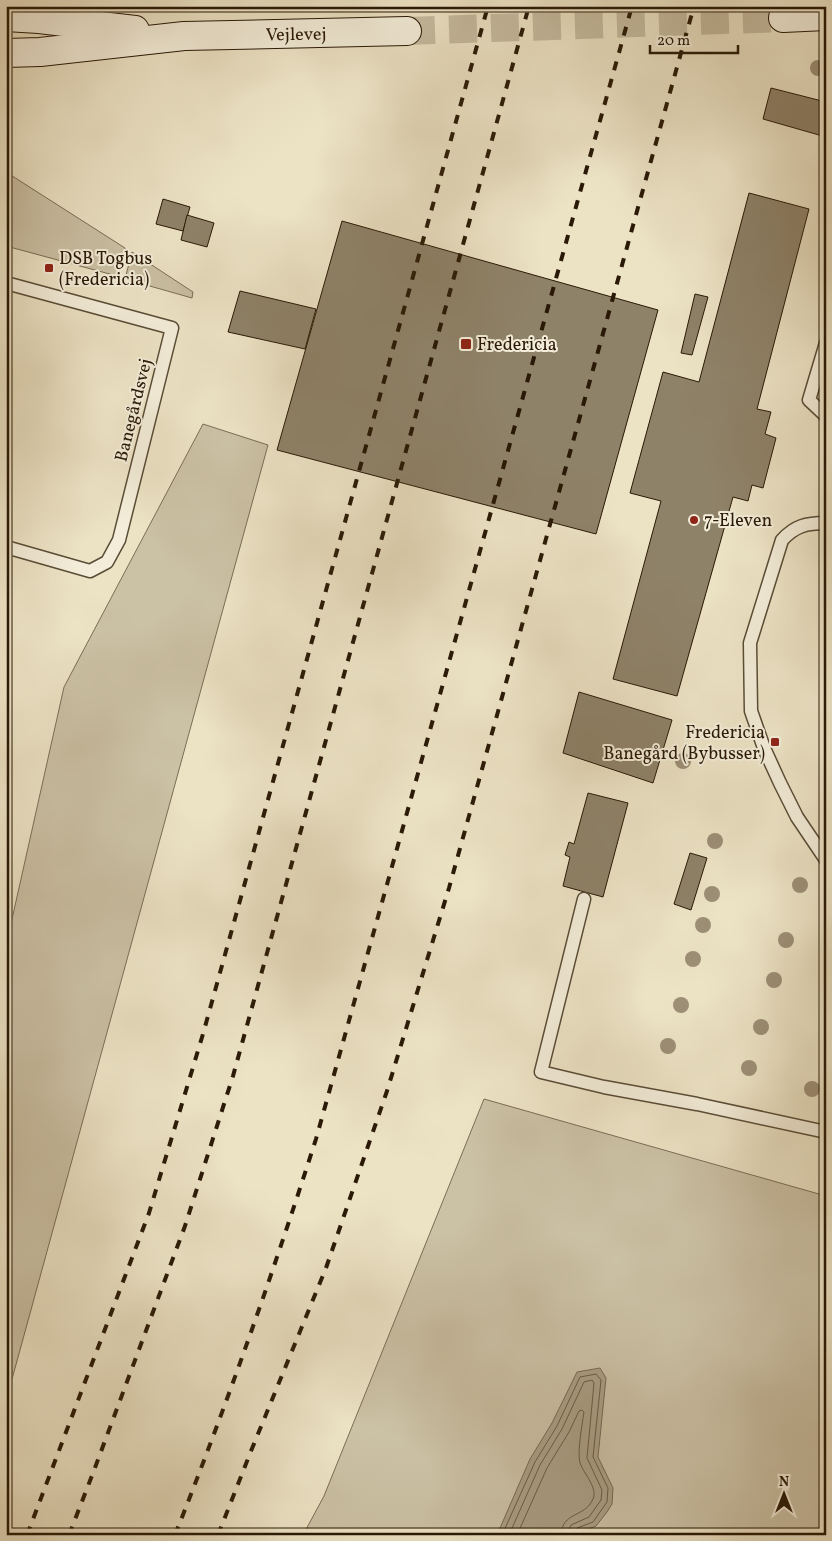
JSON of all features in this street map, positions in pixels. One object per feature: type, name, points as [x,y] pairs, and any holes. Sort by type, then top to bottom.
[{"type":"street","points":[[783,18],[826,16]]},
{"type":"street","name":"Vejlevej","points":[[6,17],[39,19],[184,36]]},
{"type":"street","name":"Vejlevej","points":[[6,53],[40,52],[184,36],[408,31]]},
{"type":"street","points":[[6,33],[184,36]]},
{"type":"lane","name":"Banegårdsvej","points":[[6,283],[172,328],[119,540],[107,562],[90,571],[6,547]]},
{"type":"lane","points":[[826,343],[809,400],[826,416]]},
{"type":"lane","points":[[826,523],[813,523],[792,530],[782,540],[750,643],[751,711],[764,748],[797,817],[826,860]]},
{"type":"lane","points":[[584,899],[541,1072],[826,1132]]},
{"type":"shaded area","points":[[6,172],[125,248],[126,254],[119,276],[6,246]]},
{"type":"shaded area","points":[[132,252],[193,292],[192,298],[125,279]]},
{"type":"shaded area","points":[[203,424],[268,445],[6,1401],[6,946],[64,687]]},
{"type":"shaded area","points":[[484,1099],[826,1196],[826,1535],[303,1535],[324,1496]]},
{"type":"water","points":[[600,1368],[606,1378],[598,1457],[613,1488],[612,1504],[596,1526],[574,1535],[497,1535],[530,1459],[552,1423],[577,1372]]},
{"type":"building","points":[[771,88],[826,102],[826,137],[763,119]]},
{"type":"building","points":[[749,193],[809,209],[757,409],[771,412],[765,434],[776,438],[763,488],[752,485],[748,501],[733,497],[677,696],[613,679],[661,501],[630,493],[663,372],[699,382]]},
{"type":"building","points":[[163,199],[190,207],[183,231],[156,224]]},
{"type":"building","points":[[187,215],[214,223],[207,247],[181,240]]},
{"type":"building","points":[[342,221],[658,310],[596,534],[277,450]]},
{"type":"building","points":[[240,291],[316,309],[305,349],[228,332]]},
{"type":"building","points":[[695,294],[708,297],[692,355],[681,353]]},
{"type":"building","points":[[579,692],[672,720],[653,783],[563,753]]},
{"type":"building","points":[[588,793],[628,803],[603,897],[563,886],[570,857],[565,855],[569,842],[574,844]]},
{"type":"building","points":[[690,853],[707,858],[691,910],[674,904]]},
{"type":"tunnel","points":[[407,31],[783,18]]},
{"type":"railway","points":[[27,1535],[149,1213],[203,1034],[488,6]]},
{"type":"railway","points":[[69,1535],[185,1226],[233,1076],[529,6]]},
{"type":"railway","points":[[175,1535],[249,1338],[316,1139],[632,6]]},
{"type":"railway","points":[[218,1535],[326,1268],[387,1091],[449,888],[694,6]]},
{"type":"place","name":"DSB Togbus (Fredericia)","points":[[49,268]]},
{"type":"place","name":"Fredericia","points":[[466,344]]},
{"type":"place","name":"7-Eleven","points":[[694,520]]},
{"type":"place","name":"Fredericia Banegård (Bybusser)","points":[[775,742]]}]
